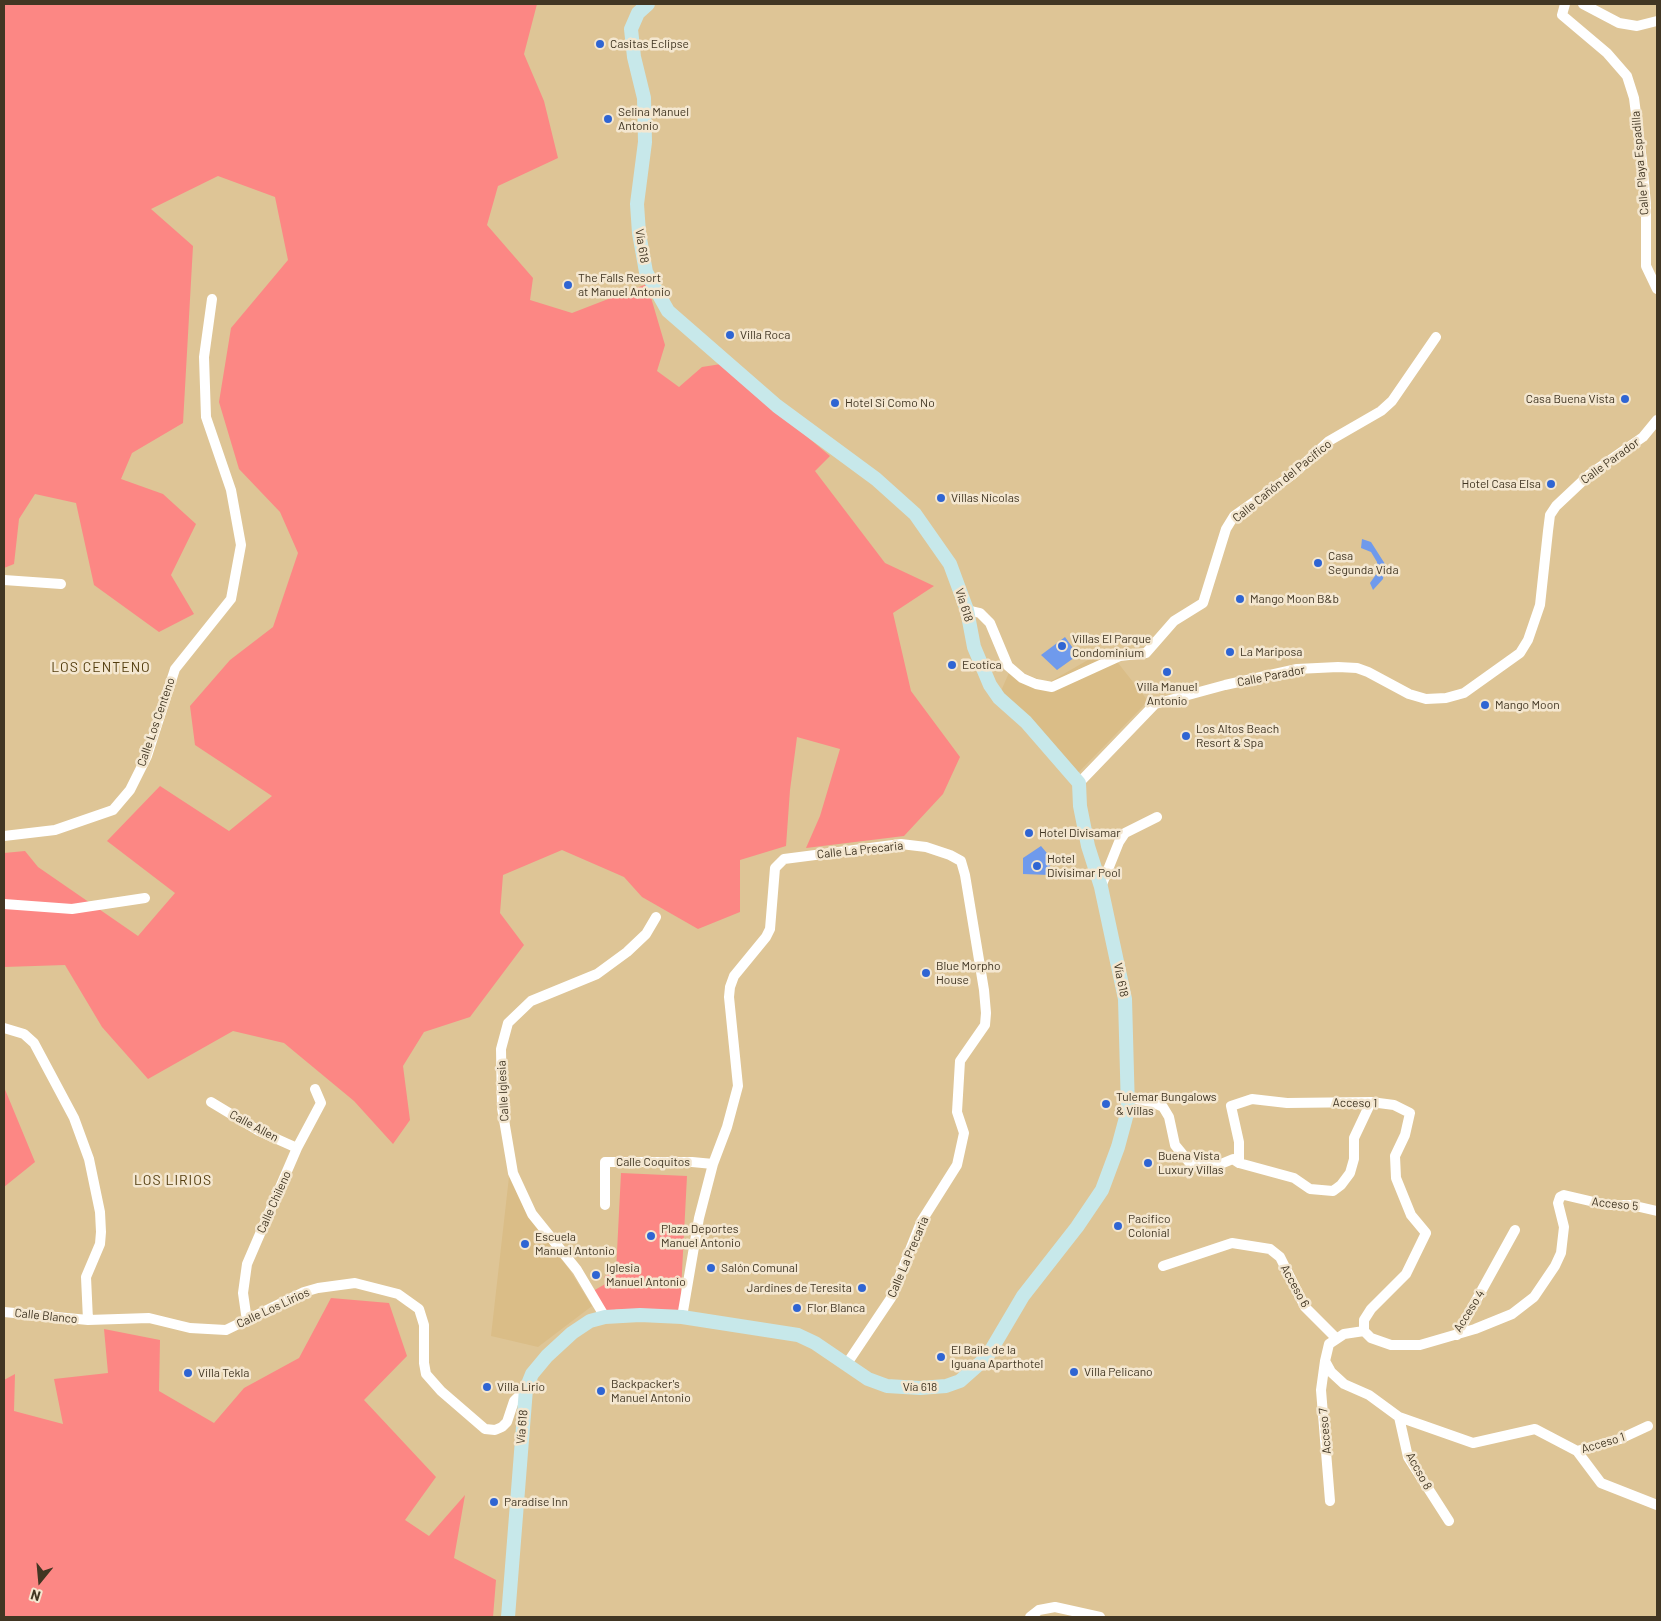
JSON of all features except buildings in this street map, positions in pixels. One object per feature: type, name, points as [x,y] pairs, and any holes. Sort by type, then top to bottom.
[{"type":"street","name":"Vía 618","points":[[508,1617],[526,1388],[532,1374],[546,1356],[566,1338],[590,1321],[605,1317],[640,1314],[682,1317],[798,1335],[815,1343],[868,1378],[888,1386],[920,1388],[946,1386],[960,1381],[975,1370],[987,1357],[1023,1296],[1077,1227],[1102,1190],[1118,1146],[1128,1110],[1125,998],[1101,887],[1088,846],[1080,806],[1079,783],[1026,722],[999,698],[990,685],[974,647],[967,610],[950,564],[915,514],[876,479],[777,406],[668,311],[646,272],[639,233],[637,204],[645,142],[644,98],[634,57],[631,29],[638,13],[648,4]]},
{"type":"street","name":"Calle Playa Espadilla","points":[[1565,4],[1562,15],[1607,52],[1627,76],[1634,98],[1642,161],[1646,204],[1646,266],[1657,290]]},
{"type":"street","points":[[1583,4],[1620,23],[1636,26],[1657,21]]},
{"type":"street","name":"Calle Los Centeno","points":[[4,836],[55,830],[113,810],[130,790],[147,756],[175,669],[231,598],[241,545],[231,490],[206,417],[204,357],[212,299]]},
{"type":"street","name":"Calle Cañón del Pacífico","points":[[967,610],[980,613],[990,623],[1008,666],[1022,678],[1036,684],[1052,687],[1120,656],[1146,653],[1174,621],[1203,603],[1226,529],[1234,516],[1292,476],[1329,442],[1381,411],[1392,401],[1436,337]]},
{"type":"street","name":"Calle Parador","points":[[1079,783],[1155,704],[1225,685],[1297,669],[1338,667],[1357,668],[1368,672],[1409,694],[1426,700],[1446,698],[1464,693],[1520,653],[1528,640],[1540,605],[1550,515],[1556,506],[1590,474],[1643,437],[1657,420]]},
{"type":"street","points":[[4,580],[61,584]]},
{"type":"street","points":[[1101,887],[1119,842],[1125,833],[1157,817]]},
{"type":"street","name":"Calle La Precaria","points":[[682,1317],[699,1218],[713,1164],[727,1127],[738,1086],[729,996],[730,987],[734,976],[766,937],[770,929],[775,868],[784,858],[901,844],[926,847],[950,855],[960,861],[965,875],[986,1013],[985,1025],[960,1061],[957,1112],[964,1133],[957,1165],[921,1222],[891,1298],[846,1365]]},
{"type":"street","points":[[4,904],[72,909],[145,898]]},
{"type":"street","name":"Calle Iglesia","points":[[605,1317],[577,1270],[532,1214],[513,1173],[502,1108],[501,1049],[508,1024],[531,1001],[597,974],[627,952],[646,934],[656,917]]},
{"type":"street","points":[[4,1028],[24,1034],[34,1043],[74,1118],[89,1159],[100,1212],[101,1232],[100,1244],[86,1277],[88,1320]]},
{"type":"street","name":"Calle Chileno","points":[[247,1322],[243,1293],[247,1264],[297,1148],[321,1103],[315,1089]]},
{"type":"street","points":[[1129,1098],[1152,1102],[1163,1107],[1169,1117],[1175,1145],[1189,1162],[1198,1166],[1216,1166],[1233,1159],[1239,1163],[1294,1178],[1310,1189],[1333,1191],[1341,1185],[1350,1173],[1354,1159],[1354,1138],[1371,1102]]},
{"type":"street","name":"Acceso 1","points":[[1239,1163],[1239,1142],[1231,1106],[1252,1100],[1288,1103],[1371,1102],[1394,1105],[1410,1113],[1405,1135],[1395,1156],[1396,1178],[1411,1215],[1426,1233],[1406,1274],[1371,1309],[1364,1320],[1364,1331]]},
{"type":"street","name":"Calle Allen","points":[[211,1102],[259,1131],[297,1148]]},
{"type":"street","name":"Calle Coquitos","points":[[605,1205],[605,1162],[692,1162],[713,1164]]},
{"type":"street","name":"Acceso 5","points":[[1457,1335],[1512,1314],[1534,1297],[1547,1280],[1561,1253],[1564,1228],[1558,1203],[1560,1197],[1607,1205],[1631,1205],[1657,1211]]},
{"type":"street","name":"Acceso 4","points":[[1364,1331],[1371,1338],[1407,1347],[1457,1335],[1515,1230]]},
{"type":"street","name":"Acceso 6","points":[[1163,1266],[1232,1243],[1270,1249],[1280,1257],[1305,1307],[1336,1338]]},
{"type":"street","name":"Calle Los Lirios","points":[[88,1320],[149,1318],[205,1330],[226,1330],[247,1322],[304,1292],[354,1283],[398,1294],[420,1309],[424,1325],[424,1363],[426,1374],[485,1429],[495,1430],[502,1427],[507,1422],[514,1401],[526,1388]]},
{"type":"street","name":"Calle Blanco","points":[[4,1312],[88,1320]]},
{"type":"street","points":[[1325,1361],[1329,1344],[1336,1338],[1344,1334],[1364,1331]]},
{"type":"street","name":"Acceso 1","points":[[1325,1361],[1330,1372],[1344,1384],[1369,1395],[1399,1417],[1473,1443],[1535,1429],[1577,1452],[1620,1439],[1648,1426]]},
{"type":"street","name":"Acceso 7","points":[[1325,1361],[1321,1390],[1330,1501]]},
{"type":"street","name":"Accso 8","points":[[1399,1417],[1408,1457],[1449,1521]]},
{"type":"street","points":[[1577,1452],[1601,1483],[1657,1505]]},
{"type":"street","points":[[1030,1617],[1039,1610],[1055,1607],[1100,1617]]},
{"type":"shaded area","points":[[4,4],[537,4],[524,54],[544,101],[558,158],[498,186],[487,225],[533,278],[530,300],[572,313],[647,284],[665,345],[657,371],[679,387],[702,367],[721,364],[830,456],[815,471],[885,563],[934,586],[893,613],[911,691],[960,757],[943,794],[904,836],[806,848],[820,816],[840,749],[797,737],[790,790],[786,846],[740,860],[740,912],[698,929],[642,897],[624,877],[562,850],[503,875],[500,913],[524,945],[470,1017],[424,1032],[403,1066],[410,1120],[393,1144],[354,1101],[284,1043],[233,1031],[148,1079],[102,1027],[65,965],[4,967],[4,853],[25,851],[38,867],[138,936],[175,893],[107,841],[160,786],[229,831],[272,796],[195,745],[190,706],[230,660],[273,627],[298,553],[280,512],[239,469],[219,402],[231,328],[288,260],[275,197],[218,176],[151,209],[193,246],[183,423],[132,453],[121,479],[163,494],[196,524],[171,575],[194,614],[159,632],[94,585],[76,503],[35,494],[19,519],[14,564],[4,568]]},
{"type":"shaded area","points":[[1107,649],[1148,701],[1078,773],[1001,691],[1011,668],[1048,683]]},
{"type":"shaded area","points":[[4,1087],[35,1162],[4,1187]]},
{"type":"shaded area","name":"Plaza Deportes Manuel Antonio","points":[[621,1173],[687,1176],[680,1310],[618,1309],[606,1312],[593,1291],[607,1283],[604,1277],[612,1272],[615,1291]]},
{"type":"shaded area","name":"Escuela Manuel Antonio","points":[[509,1177],[529,1218],[569,1269],[592,1306],[538,1347],[491,1336]]},
{"type":"shaded area","points":[[331,1298],[389,1303],[407,1356],[364,1400],[436,1477],[405,1520],[429,1536],[465,1495],[454,1558],[496,1580],[493,1617],[4,1617],[4,1380],[15,1374],[14,1411],[63,1424],[54,1379],[108,1373],[104,1329],[160,1340],[159,1391],[214,1423],[244,1388],[299,1358]]},
{"type":"water","points":[[1362,539],[1371,542],[1385,564],[1383,579],[1373,590],[1370,583],[1377,573],[1377,562],[1371,552],[1361,548]]},
{"type":"water","name":"Villas El Parque Condominium","points":[[1065,637],[1078,655],[1057,670],[1041,655]]},
{"type":"water","name":"Hotel Divisimar Pool","points":[[1041,846],[1051,858],[1049,875],[1023,874],[1023,858]]},
{"type":"place","name":"Casitas Eclipse","points":[[600,44]]},
{"type":"place","name":"Selina Manuel Antonio","points":[[608,119]]},
{"type":"place","name":"The Falls Resort at Manuel Antonio","points":[[568,285]]},
{"type":"place","name":"Villa Roca","points":[[730,335]]},
{"type":"place","name":"Casa Buena Vista","points":[[1625,399]]},
{"type":"place","name":"Hotel Si Como No","points":[[835,403]]},
{"type":"place","name":"Hotel Casa Elsa","points":[[1551,484]]},
{"type":"place","name":"Villas Nicolas","points":[[941,498]]},
{"type":"place","name":"Casa Segunda Vida","points":[[1318,563]]},
{"type":"place","name":"Mango Moon B&b","points":[[1240,599]]},
{"type":"place","name":"Villas El Parque Condominium","points":[[1062,646]]},
{"type":"place","name":"La Mariposa","points":[[1230,652]]},
{"type":"place","name":"Ecotica","points":[[952,665]]},
{"type":"place","name":"Villa Manuel Antonio","points":[[1167,672]]},
{"type":"place","name":"Mango Moon","points":[[1485,705]]},
{"type":"place","name":"Los Altos Beach Resort & Spa","points":[[1186,736]]},
{"type":"place","name":"Hotel Divisamar","points":[[1029,833]]},
{"type":"place","name":"Hotel Divisimar Pool","points":[[1037,866]]},
{"type":"place","name":"Blue Morpho House","points":[[926,973]]},
{"type":"place","name":"Tulemar Bungalows & Villas","points":[[1106,1104]]},
{"type":"place","name":"Buena Vista Luxury Villas","points":[[1148,1163]]},
{"type":"place","name":"Pacifico Colonial","points":[[1118,1226]]},
{"type":"place","name":"Plaza Deportes Manuel Antonio","points":[[651,1236]]},
{"type":"place","name":"Escuela Manuel Antonio","points":[[525,1244]]},
{"type":"place","name":"Salón Comunal","points":[[711,1268]]},
{"type":"place","name":"Iglesia Manuel Antonio","points":[[596,1275]]},
{"type":"place","name":"Jardines de Teresita","points":[[862,1288]]},
{"type":"place","name":"Flor Blanca","points":[[797,1308]]},
{"type":"place","name":"El Baile de la Iguana Aparthotel","points":[[941,1357]]},
{"type":"place","name":"Villa Pelicano","points":[[1074,1372]]},
{"type":"place","name":"Villa Tekla","points":[[188,1373]]},
{"type":"place","name":"Villa Lirio","points":[[487,1387]]},
{"type":"place","name":"Backpacker's Manuel Antonio","points":[[601,1391]]},
{"type":"place","name":"Paradise Inn","points":[[494,1502]]},
{"type":"district","name":"LOS CENTENO","points":[[101,667]]},
{"type":"district","name":"LOS LIRIOS","points":[[173,1180]]}]
